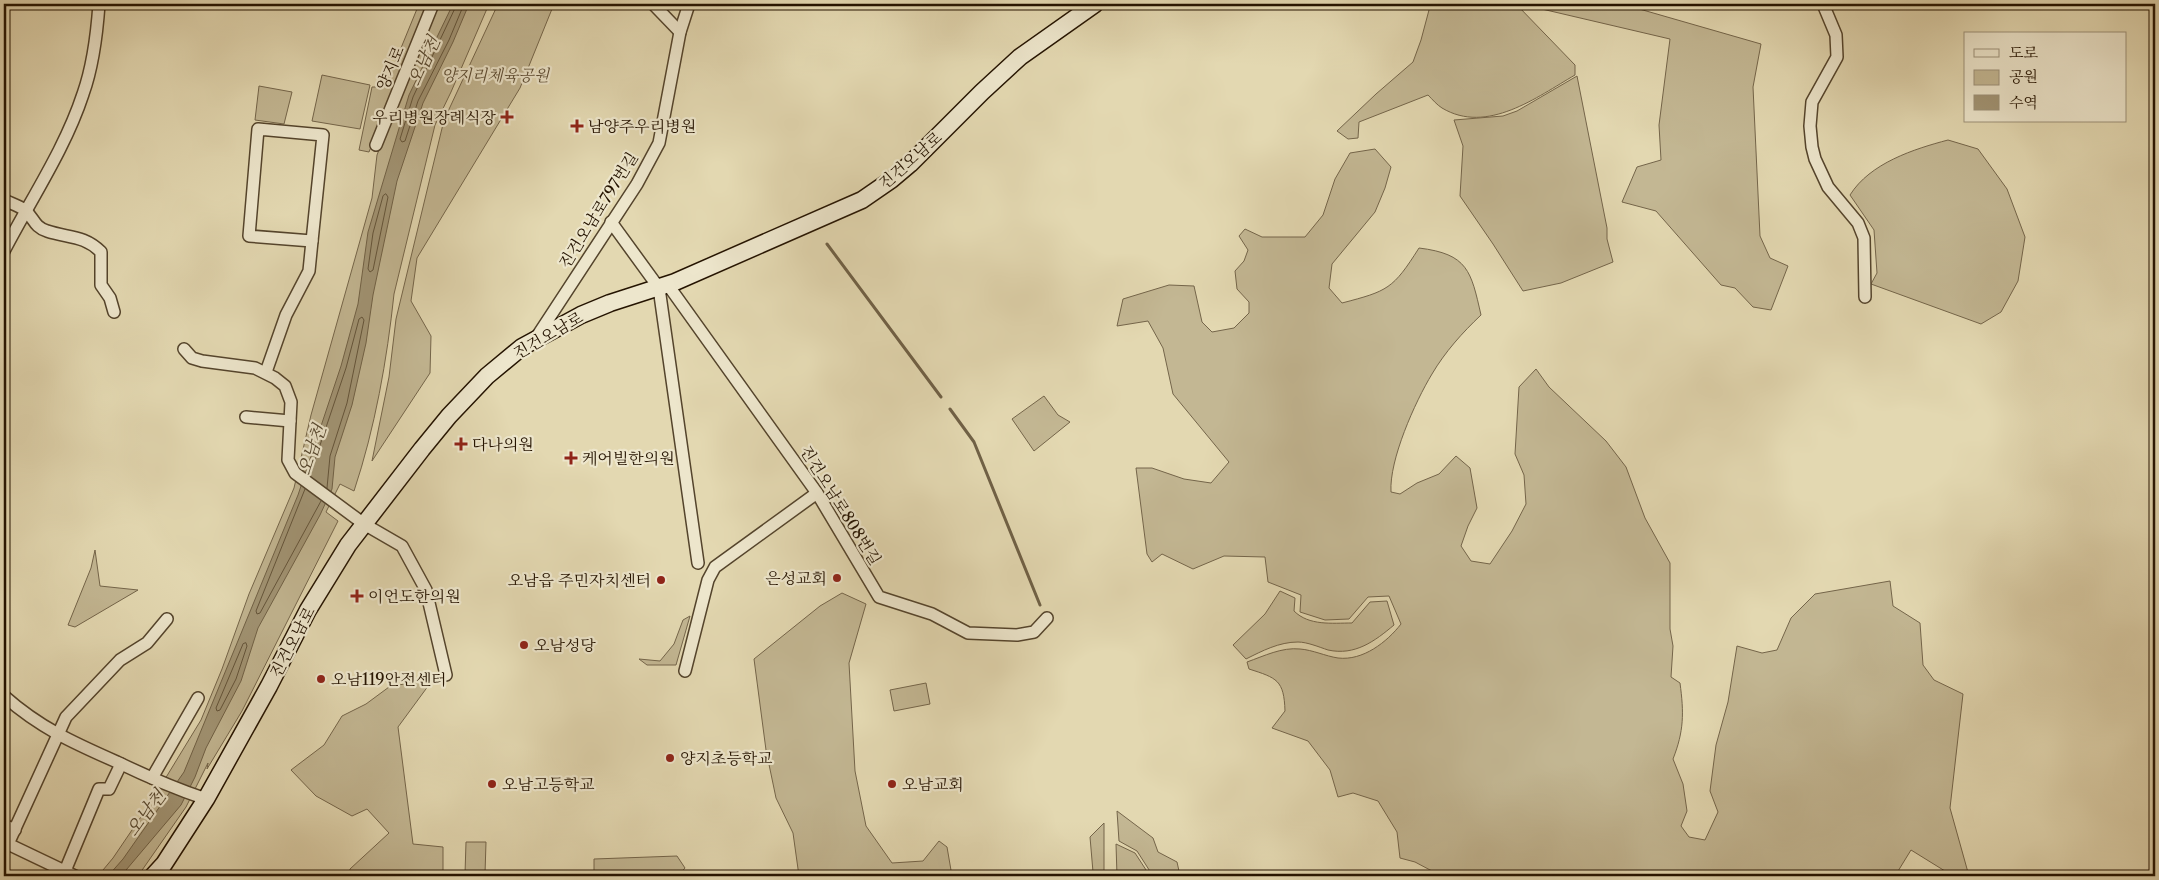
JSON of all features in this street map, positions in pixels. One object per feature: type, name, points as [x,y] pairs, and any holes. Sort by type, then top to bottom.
[{"type":"main road","name":"진건오남로","points":[[153,876],[164,864],[201,797],[269,686],[308,610],[348,544],[449,416],[487,376],[522,347],[581,315],[610,303],[663,287],[862,200],[910,164],[1020,57],[1095,4]]},
{"type":"street","points":[[4,251],[71,126],[84,93],[93,50],[99,4]]},
{"type":"street","name":"양지로","points":[[376,145],[433,4]]},
{"type":"street","points":[[653,4],[680,32]]},
{"type":"street","name":"진건오남로797번길","points":[[536,338],[637,184],[659,144],[680,32],[689,4]]},
{"type":"street","points":[[1823,4],[1836,35],[1837,57],[1812,102],[1810,126],[1812,147],[1815,160],[1828,187],[1858,223],[1864,238],[1865,297]]},
{"type":"street","points":[[266,372],[286,315],[309,271],[323,135],[258,129],[249,236],[312,241]]},
{"type":"street","points":[[4,200],[26,210],[35,225],[47,231],[71,235],[93,244],[101,252],[102,285],[114,312]]},
{"type":"street","name":"진건오남로808번길","points":[[611,222],[663,287],[817,493],[879,597],[932,614],[968,633],[1017,635],[1034,632],[1047,618]]},
{"type":"street","points":[[663,287],[698,562]]},
{"type":"street","points":[[184,350],[192,358],[202,362],[255,368],[266,372],[284,386],[291,402],[288,460],[295,472],[364,524],[402,546],[426,590],[446,675]]},
{"type":"street","points":[[246,417],[290,421]]},
{"type":"street","points":[[685,671],[708,580],[715,567],[817,493]]},
{"type":"street","points":[[121,764],[109,789],[99,789],[70,874],[8,844],[16,830],[56,735],[66,717],[120,660],[147,643],[166,619]]},
{"type":"street","points":[[152,778],[198,698]]},
{"type":"street","points":[[6,702],[56,735],[152,778],[201,797]]},
{"type":"street","points":[[4,825],[16,830]]},
{"type":"green space","points":[[419,4],[428,4],[369,152],[359,150],[372,87],[385,87]]},
{"type":"green space","points":[[437,4],[489,4],[435,125],[394,294],[384,369],[374,418],[354,491],[340,484],[326,512],[338,521],[242,711],[207,769],[208,763],[186,807],[138,876],[98,876],[113,858],[151,802],[201,720],[249,594],[294,488],[311,415],[372,198],[377,155]]},
{"type":"green space","name":"양지리체육공원","points":[[498,4],[554,4],[520,88],[417,258],[411,301],[431,336],[430,373],[372,461],[389,377],[396,319],[444,120]]},
{"type":"green space","points":[[1433,4],[1516,4],[1575,65],[1575,75],[1528,102],[1494,115],[1476,117],[1459,115],[1442,108],[1428,95],[1359,122],[1358,138],[1348,139],[1337,131],[1413,62],[1429,10]]},
{"type":"green space","points":[[1540,4],[1622,4],[1761,44],[1753,87],[1760,236],[1770,258],[1788,266],[1771,310],[1753,307],[1735,288],[1721,285],[1656,211],[1622,202],[1637,167],[1661,160],[1659,125],[1670,39],[1529,6]]},
{"type":"green space","points":[[322,75],[370,85],[360,129],[312,121]]},
{"type":"green space","points":[[1577,76],[1607,228],[1607,239],[1613,262],[1561,283],[1523,291],[1460,196],[1463,146],[1454,120],[1503,116],[1517,111]]},
{"type":"green space","points":[[259,86],[292,92],[284,124],[255,120]]},
{"type":"green space","points":[[1948,140],[1978,149],[2007,189],[2025,237],[2018,281],[2001,312],[1981,324],[1871,284],[1877,273],[1874,230],[1850,195],[1869,174],[1881,166],[1907,153]]},
{"type":"green space","points":[[1375,149],[1391,167],[1385,188],[1375,212],[1332,264],[1329,288],[1342,303],[1380,291],[1395,280],[1419,248],[1448,255],[1458,260],[1465,267],[1474,287],[1481,315],[1442,358],[1418,400],[1404,432],[1394,464],[1391,492],[1400,494],[1417,483],[1439,474],[1456,456],[1470,468],[1477,508],[1461,546],[1471,561],[1490,564],[1512,531],[1526,504],[1524,475],[1515,454],[1519,387],[1536,369],[1549,387],[1606,441],[1626,467],[1645,518],[1670,563],[1670,629],[1673,646],[1671,677],[1680,683],[1682,704],[1681,731],[1673,759],[1683,784],[1687,811],[1681,826],[1689,837],[1705,840],[1718,812],[1710,791],[1716,745],[1728,702],[1737,646],[1762,653],[1777,650],[1791,618],[1815,594],[1890,581],[1893,606],[1920,623],[1923,665],[1934,680],[1963,694],[1950,808],[1969,876],[1953,876],[1911,850],[1895,876],[1431,876],[1432,871],[1415,862],[1400,858],[1397,832],[1378,801],[1353,793],[1338,797],[1330,770],[1308,741],[1272,728],[1285,711],[1281,686],[1272,678],[1249,669],[1247,662],[1287,649],[1300,649],[1338,658],[1356,656],[1374,649],[1401,624],[1389,596],[1368,597],[1349,619],[1325,620],[1300,612],[1301,595],[1268,582],[1265,557],[1224,556],[1193,569],[1162,554],[1152,562],[1147,554],[1136,468],[1152,468],[1184,479],[1211,483],[1229,462],[1173,394],[1163,348],[1148,321],[1117,326],[1123,299],[1169,285],[1194,286],[1202,322],[1212,332],[1234,328],[1249,313],[1249,302],[1237,289],[1235,271],[1244,261],[1248,250],[1239,236],[1245,229],[1262,237],[1305,237],[1323,215],[1335,179],[1350,153]]},
{"type":"green space","points":[[1044,396],[1058,415],[1070,422],[1034,451],[1012,419]]},
{"type":"green space","points":[[95,550],[100,586],[138,590],[75,627],[68,625],[91,568]]},
{"type":"green space","points":[[1280,591],[1295,598],[1294,611],[1300,616],[1321,623],[1352,623],[1370,602],[1387,601],[1394,625],[1372,642],[1356,649],[1347,651],[1328,650],[1305,643],[1291,642],[1246,659],[1233,645],[1265,614]]},
{"type":"green space","points":[[842,593],[866,604],[849,663],[855,771],[866,826],[892,863],[923,861],[939,841],[947,847],[952,876],[799,876],[793,833],[776,798],[766,750],[754,659],[820,606]]},
{"type":"green space","points":[[690,616],[676,665],[647,665],[639,659],[660,661],[674,644],[683,620]]},
{"type":"green space","points":[[434,678],[398,727],[413,844],[443,847],[443,876],[349,876],[350,869],[389,833],[367,809],[352,816],[316,796],[291,770],[324,745],[342,716],[366,704],[389,687]]},
{"type":"green space","points":[[926,683],[930,704],[894,711],[890,690]]},
{"type":"green space","points":[[1117,811],[1153,838],[1158,852],[1177,862],[1179,871],[1177,876],[1153,876],[1137,851],[1119,841]]},
{"type":"green space","points":[[1104,823],[1104,876],[1093,872],[1090,837]]},
{"type":"green space","points":[[466,842],[486,842],[485,874],[465,874]]},
{"type":"green space","points":[[1116,844],[1135,853],[1150,876],[1117,876]]},
{"type":"green space","points":[[677,856],[685,868],[678,876],[594,876],[594,859]]},
{"type":"water","points":[[453,4],[469,4],[453,42],[423,103],[397,181],[373,295],[366,343],[352,405],[335,457],[332,489],[320,515],[258,628],[241,681],[206,748],[195,777],[181,805],[121,876],[108,876],[123,859],[184,772],[298,495],[341,366],[358,304],[368,232],[409,95]]},
{"type":"waterway","points":[[827,244],[941,397]]},
{"type":"waterway","points":[[950,409],[974,442],[1040,605]]},
{"type":"place","name":"우리병원장례식장","points":[[507,117]]},
{"type":"place","name":"남양주우리병원","points":[[577,126]]},
{"type":"place","name":"다나의원","points":[[461,444]]},
{"type":"place","name":"케어빌한의원","points":[[571,458]]},
{"type":"place","name":"은성교회","points":[[837,578]]},
{"type":"place","name":"오남읍 주민자치센터","points":[[661,580]]},
{"type":"place","name":"이언도한의원","points":[[357,596]]},
{"type":"place","name":"오남성당","points":[[524,645]]},
{"type":"place","name":"오남119안전센터","points":[[321,679]]},
{"type":"place","name":"양지초등학교","points":[[670,758]]},
{"type":"place","name":"오남고등학교","points":[[492,784]]},
{"type":"place","name":"오남교회","points":[[892,784]]},
{"type":"water label","name":"오남천","points":[[424,61]]},
{"type":"water label","name":"오남천","points":[[312,450]]},
{"type":"water label","name":"오남천","points":[[146,813]]}]
